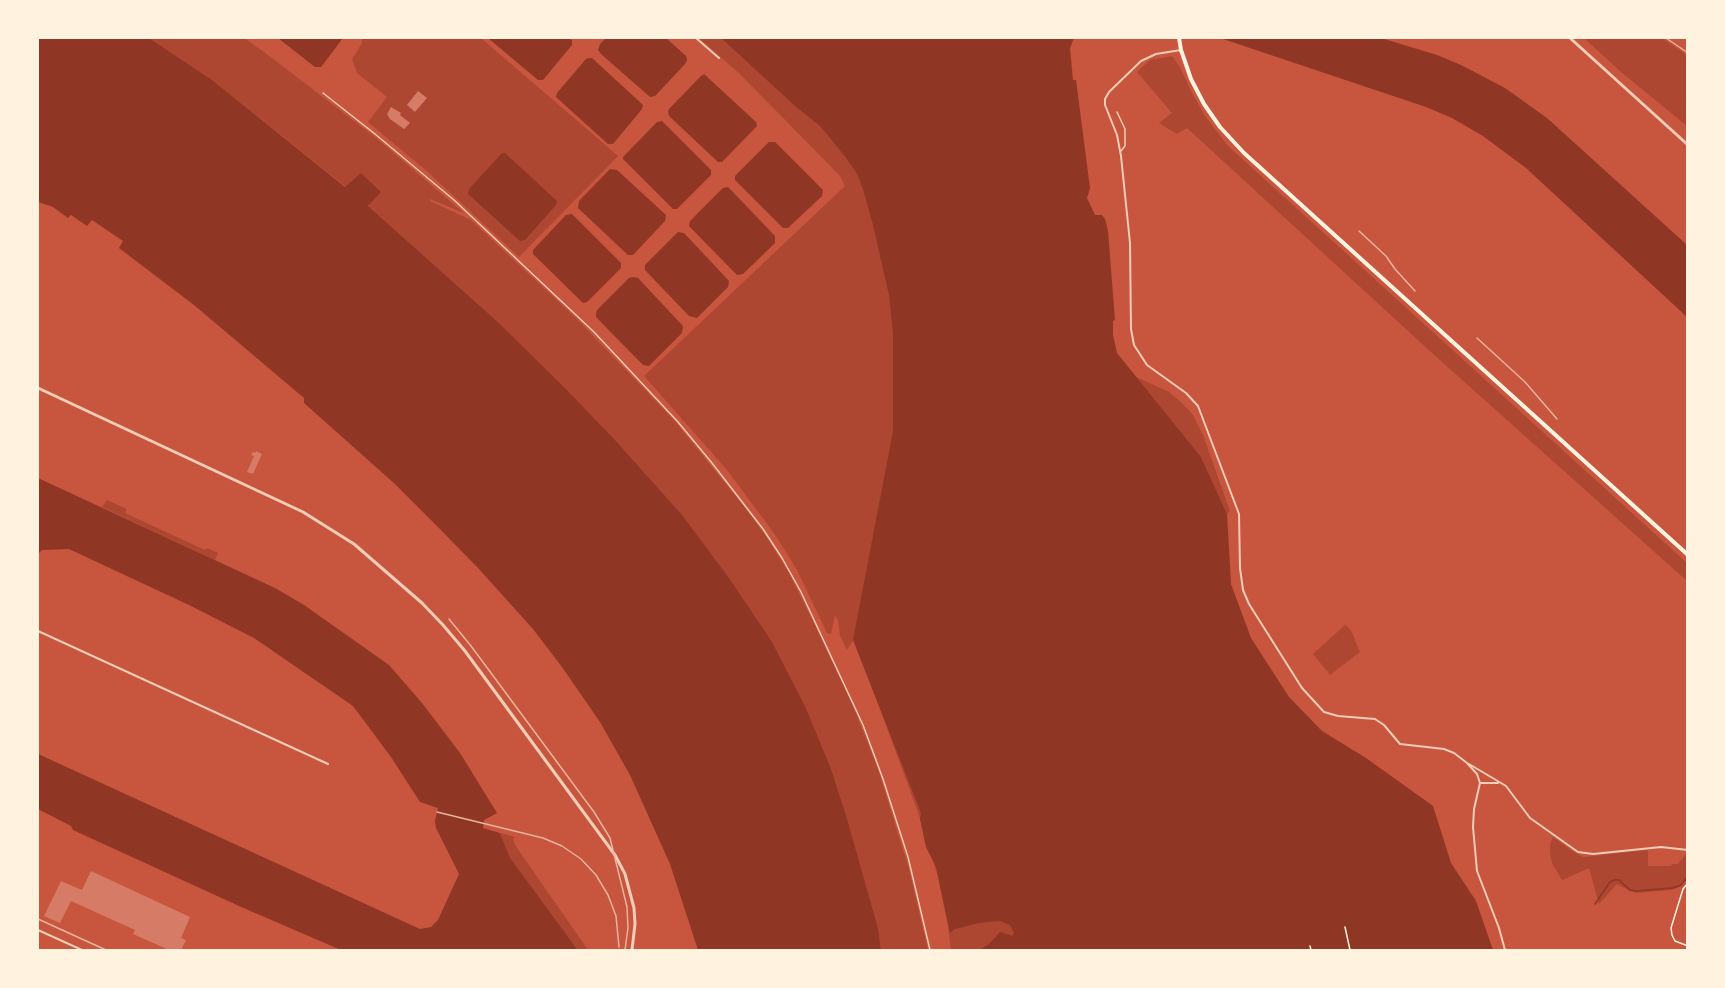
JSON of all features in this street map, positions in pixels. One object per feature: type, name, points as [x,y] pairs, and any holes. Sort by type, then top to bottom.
[{"type":"main road","points":[[1179,38],[1191,79],[1204,104],[1220,127],[1244,153],[1688,555]]},
{"type":"street","points":[[696,38],[719,58]]},
{"type":"street","points":[[1570,38],[1688,145]]},
{"type":"street","points":[[1181,50],[1156,54],[1141,61],[1106,96],[1105,105],[1121,152],[1130,243],[1131,333],[1134,345],[1147,365],[1184,391],[1198,406],[1239,514],[1240,575],[1243,590],[1249,604],[1302,688],[1324,712],[1338,716],[1375,719],[1384,725],[1400,744],[1444,749],[1454,753],[1477,774],[1480,783],[1473,817],[1477,871],[1505,951]]},
{"type":"street","points":[[38,388],[303,512],[354,544],[422,603],[465,651],[615,855],[627,882],[634,908],[632,951]]},
{"type":"street","points":[[38,631],[328,764]]},
{"type":"street","points":[[1467,763],[1474,765],[1501,783],[1513,794],[1530,818],[1578,852],[1593,854],[1661,847],[1688,850]]},
{"type":"street","points":[[1480,783],[1501,783]]},
{"type":"street","points":[[38,930],[82,951]]},
{"type":"lane","points":[[323,93],[454,200],[594,332],[678,422],[763,529],[801,592],[863,725],[884,779],[908,858],[930,951]]},
{"type":"lane","points":[[1117,111],[1125,132],[1124,148],[1121,152]]},
{"type":"path","points":[[1688,883],[1683,889],[1671,928],[1675,940],[1688,946]]},
{"type":"path","points":[[1345,927],[1350,951]]},
{"type":"path","points":[[1310,946],[1311,951]]},
{"type":"shaded area","points":[[38,38],[149,38],[212,80],[345,187],[361,173],[381,192],[368,206],[498,322],[616,441],[683,516],[729,578],[772,642],[805,706],[831,769],[878,928],[881,950],[698,950],[670,864],[630,775],[600,722],[533,629],[479,569],[395,484],[304,403],[304,398],[194,305],[119,248],[123,241],[92,220],[87,226],[71,215],[68,218],[53,207],[38,202]]},
{"type":"shaded area","points":[[149,38],[244,38],[264,52],[375,137],[464,213],[430,199],[471,220],[575,317],[673,419],[768,539],[789,573],[812,619],[853,706],[878,769],[909,869],[928,950],[881,950],[878,928],[848,822],[805,706],[771,642],[729,578],[683,516],[616,441],[498,322],[368,206],[381,192],[361,173],[346,187],[212,80]]},
{"type":"shaded area","points":[[278,38],[343,38],[321,67],[315,67]]},
{"type":"shaded area","points":[[362,38],[481,38],[618,156],[519,257],[428,172],[368,122],[387,97],[357,73],[352,59],[362,43]]},
{"type":"shaded area","points":[[488,38],[568,38],[572,40],[572,45],[543,80],[538,80]]},
{"type":"shaded area","points":[[606,38],[666,38],[686,56],[686,63],[655,96],[650,97],[598,50]]},
{"type":"shaded area","points":[[699,38],[721,38],[820,126],[857,174],[1253,950],[951,950],[938,877],[919,815],[856,644],[853,641],[847,650],[840,636],[835,615],[831,634],[827,633],[797,570],[776,536],[727,470],[644,376],[845,186],[840,176],[740,74]]},
{"type":"shaded area","points":[[721,38],[1074,38],[1070,48],[1090,188],[1087,198],[1095,215],[1102,215],[1105,219],[1108,231],[1115,320],[1113,321],[1113,335],[1117,353],[1201,457],[1227,514],[1231,584],[1251,638],[1289,697],[1322,731],[1366,758],[1433,806],[1451,863],[1476,901],[1493,950],[979,950],[989,944],[1000,932],[1013,936],[1010,925],[1000,921],[979,923],[955,929],[950,933],[936,867],[926,847],[920,819],[921,813],[853,640],[893,431],[893,334],[889,295],[873,225],[857,174],[820,126]]},
{"type":"shaded area","points":[[1220,38],[1381,38],[1437,55],[1505,88],[1547,118],[1687,245],[1687,317],[1526,168],[1483,136],[1452,118],[1426,107]]},
{"type":"shaded area","points":[[1584,38],[1662,38],[1687,55],[1687,126],[1621,72]]},
{"type":"shaded area","points":[[1172,56],[1205,116],[1228,146],[1687,563],[1687,581],[1432,353],[1187,128],[1177,134],[1159,123],[1172,113],[1137,72],[1150,60]]},
{"type":"shaded area","points":[[589,58],[592,58],[643,105],[613,144],[608,144],[556,97],[557,93]]},
{"type":"shaded area","points":[[704,74],[756,122],[757,126],[722,162],[718,162],[669,116],[668,112]]},
{"type":"shaded area","points":[[662,121],[711,170],[711,175],[677,209],[673,209],[623,159],[657,122]]},
{"type":"shaded area","points":[[769,142],[775,142],[823,190],[822,196],[788,228],[783,228],[735,180],[735,176]]},
{"type":"shaded area","points":[[505,153],[557,201],[525,240],[520,241],[468,194],[469,189],[501,154]]},
{"type":"shaded area","points":[[610,169],[617,170],[666,215],[665,221],[633,255],[628,255],[578,208],[579,201]]},
{"type":"shaded area","points":[[728,187],[775,236],[775,243],[743,274],[737,275],[689,226],[690,221],[723,188]]},
{"type":"shaded area","points":[[572,214],[621,263],[621,268],[587,302],[583,303],[533,254],[533,250],[566,215]]},
{"type":"shaded area","points":[[678,232],[684,233],[729,281],[728,287],[697,318],[689,316],[645,270],[645,265]]},
{"type":"shaded area","points":[[629,278],[638,278],[683,326],[682,333],[649,366],[643,365],[596,317],[597,310]]},
{"type":"shaded area","points":[[1136,377],[1169,392],[1193,415],[1203,435],[1230,511],[1227,514],[1201,457]]},
{"type":"shaded area","points":[[38,478],[275,588],[304,605],[389,665],[422,703],[460,753],[497,813],[484,820],[483,828],[500,833],[510,858],[577,950],[341,950],[73,830],[71,826],[38,809],[38,754],[420,929],[431,927],[438,920],[459,874],[436,828],[438,808],[420,802],[391,757],[353,706],[254,638],[189,605],[69,549],[42,550],[38,554]]},
{"type":"shaded area","points":[[107,500],[127,509],[125,513],[205,550],[207,548],[218,553],[215,560],[102,507]]},
{"type":"shaded area","points":[[1345,625],[1351,630],[1360,652],[1330,675],[1313,654]]},
{"type":"shaded area","points":[[500,833],[515,837],[513,839],[515,845],[588,950],[577,950],[509,858]]},
{"type":"shaded area","points":[[1553,837],[1583,857],[1648,850],[1648,866],[1678,864],[1687,853],[1687,879],[1682,886],[1672,890],[1636,893],[1617,884],[1599,904],[1589,868],[1562,880],[1552,863],[1550,844]]},
{"type":"building","points":[[418,91],[427,98],[415,112],[407,105]]},
{"type":"building","points":[[391,107],[401,113],[400,115],[410,123],[404,129],[387,114]]},
{"type":"building","points":[[256,451],[262,454],[253,474],[247,472],[254,456],[251,455]]},
{"type":"building","points":[[91,871],[190,917],[181,938],[186,940],[181,950],[169,950],[133,934],[135,930],[71,901],[60,923],[44,916],[61,881],[82,890]]},
{"type":"waterway","points":[[1595,904],[1610,882],[1614,880],[1619,880],[1630,890],[1636,891],[1672,888],[1681,885],[1688,876]]},
{"type":"railway","points":[[1666,38],[1688,53]]},
{"type":"railway","points":[[1359,231],[1386,256],[1415,291]]},
{"type":"railway","points":[[1477,338],[1525,382],[1557,419]]},
{"type":"railway","points":[[449,619],[594,812],[610,838],[627,907],[628,928],[625,950]]},
{"type":"railway","points":[[437,812],[543,838],[562,846],[581,859],[596,875],[608,895],[616,916],[619,947]]},
{"type":"railway","points":[[38,919],[106,950]]}]
